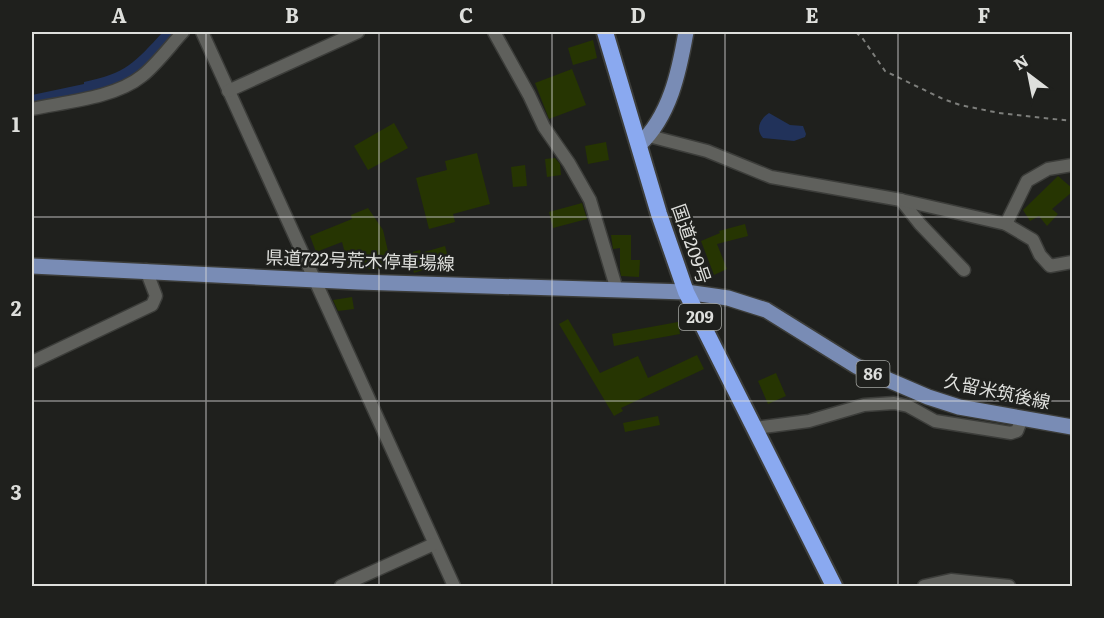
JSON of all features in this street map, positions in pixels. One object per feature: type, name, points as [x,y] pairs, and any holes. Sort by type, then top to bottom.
[{"type":"highway","name":"国道209号","points":[[605,32],[644,140],[660,214],[686,292],[834,586]]},
{"type":"main road","points":[[644,140],[671,97],[686,32]]},
{"type":"main road","name":"県道722号荒木停車場線","points":[[32,266],[313,279],[686,292]]},
{"type":"main road","name":"久留米筑後線","points":[[686,292],[728,298],[766,310],[856,366],[928,397],[959,407],[1072,427]]},
{"type":"street","points":[[32,109],[110,92],[129,85],[143,75],[183,32]]},
{"type":"street","points":[[201,32],[454,586]]},
{"type":"street","points":[[228,91],[358,32]]},
{"type":"street","points":[[494,32],[529,95],[544,128],[569,163],[590,200],[617,290]]},
{"type":"street","points":[[644,140],[707,152],[771,177],[901,200],[1006,224],[1034,240],[1040,255],[1050,266],[1072,262]]},
{"type":"street","points":[[1006,224],[1027,181],[1048,169],[1072,165]]},
{"type":"street","points":[[901,200],[920,224],[964,270]]},
{"type":"street","points":[[32,362],[152,305],[156,296],[146,270]]},
{"type":"street","points":[[755,428],[809,421],[864,405],[882,403],[908,406],[935,421],[1011,433],[1017,431],[1022,418]]},
{"type":"street","points":[[341,586],[434,544]]},
{"type":"street","points":[[924,586],[951,580],[1009,586]]},
{"type":"path","points":[[856,32],[885,71],[943,99],[999,113],[1072,121]]},
{"type":"water","points":[[163,32],[177,32],[141,71],[110,88],[32,104],[32,95],[84,84],[84,82],[99,79],[120,70],[137,59]]},
{"type":"water","points":[[769,113],[790,125],[803,126],[805,137],[794,141],[763,138],[759,128],[763,118]]},
{"type":"building","points":[[593,40],[597,58],[573,65],[568,48]]},
{"type":"building","points":[[572,69],[586,105],[549,119],[535,83]]},
{"type":"building","points":[[394,123],[408,148],[368,170],[354,146]]},
{"type":"building","points":[[606,142],[609,160],[588,164],[585,146]]},
{"type":"building","points":[[477,153],[490,204],[453,214],[455,222],[429,229],[416,178],[447,170],[445,161]]},
{"type":"building","points":[[555,158],[560,164],[561,175],[547,177],[545,159]]},
{"type":"building","points":[[525,165],[527,186],[513,187],[511,167]]},
{"type":"building","points":[[1058,176],[1072,188],[1072,192],[1052,209],[1058,214],[1047,226],[1039,216],[1030,221],[1023,210]]},
{"type":"building","points":[[582,203],[587,219],[553,228],[549,212]]},
{"type":"building","points":[[368,208],[383,230],[392,268],[366,269],[365,264],[349,268],[342,242],[316,252],[310,236],[352,219],[351,215]]},
{"type":"building","points":[[745,224],[748,236],[717,244],[727,269],[714,275],[701,241],[720,233],[719,231]]},
{"type":"building","points":[[611,235],[631,235],[631,260],[640,260],[639,277],[621,276],[620,248],[613,249]]},
{"type":"building","points":[[445,246],[449,261],[414,273],[409,253],[420,250],[421,253]]},
{"type":"building","points":[[352,297],[354,309],[338,311],[333,300]]},
{"type":"building","points":[[568,319],[600,373],[638,356],[648,378],[697,355],[704,369],[621,408],[623,411],[614,416],[559,324]]},
{"type":"building","points":[[678,322],[680,334],[614,346],[612,334]]},
{"type":"building","points":[[776,373],[786,396],[768,404],[758,381]]},
{"type":"building","points":[[658,416],[660,425],[625,432],[623,423]]}]
